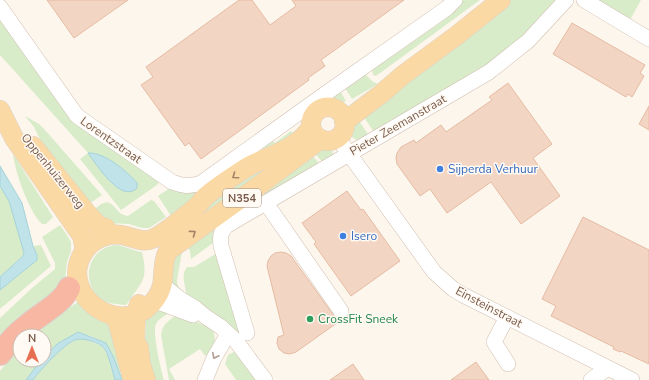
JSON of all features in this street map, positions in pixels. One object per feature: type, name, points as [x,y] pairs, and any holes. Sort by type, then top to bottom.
[{"type":"highway","points":[[0,354],[21,330],[38,317],[59,310],[79,294],[75,288]]},
{"type":"main road","name":"N354","points":[[146,380],[141,365],[139,348],[135,341],[144,309],[159,283],[164,259],[168,251],[266,181],[330,127],[342,107],[404,75],[501,0]]},
{"type":"main road","name":"Oppenhuizerweg","points":[[1,111],[14,138],[82,236],[81,247]]},
{"type":"main road","name":"Oppenhuizerweg","points":[[1,111],[25,136],[99,226],[106,228]]},
{"type":"main road","name":"N354","points":[[145,236],[147,233],[196,201],[202,191],[246,168],[281,153],[308,133],[330,127]]},
{"type":"main road","points":[[144,309],[126,316],[113,316],[106,314],[94,306],[75,288],[81,256],[81,247],[93,232],[106,228],[127,228],[145,236],[155,261],[159,283]]},
{"type":"main road","points":[[81,247],[107,236],[120,234],[142,241],[145,236]]},
{"type":"main road","points":[[113,316],[117,320],[133,380]]},
{"type":"street","points":[[202,191],[325,94],[447,8],[455,0]]},
{"type":"street","name":"Pieter Zeemanstraat","points":[[247,333],[221,246],[220,236],[226,226],[489,72],[528,41],[566,0]]},
{"type":"street","points":[[584,0],[649,39]]},
{"type":"street","name":"Lorentzstraat","points":[[0,7],[77,116],[172,182],[184,186],[192,186],[202,191]]},
{"type":"street","name":"Einsteinstraat","points":[[330,127],[434,272],[453,289],[632,380]]},
{"type":"street","points":[[266,203],[341,311]]},
{"type":"street","points":[[159,283],[221,327],[236,341],[265,380]]},
{"type":"street","points":[[144,309],[158,302],[192,314],[206,317]]},
{"type":"street","points":[[507,317],[494,342],[508,364]]},
{"type":"street","points":[[205,380],[214,358],[228,334]]},
{"type":"street","points":[[591,380],[608,368]]},
{"type":"green space","points":[[461,0],[480,0],[376,76],[373,75],[372,70],[444,20],[455,10]]},
{"type":"green space","points":[[511,0],[560,0],[506,54],[375,134],[362,114],[455,45]]},
{"type":"green space","points":[[593,0],[641,0],[630,20]]},
{"type":"green space","points":[[0,16],[64,107],[160,181],[157,185],[121,210],[80,159],[88,153],[0,55]],"holes":[[[88,153],[94,153],[121,168],[118,188],[111,183]]]},
{"type":"green space","points":[[365,74],[373,82],[378,84],[352,99],[345,88]]},
{"type":"green space","points":[[340,91],[346,101],[337,105],[327,103]]},
{"type":"green space","points":[[25,116],[39,124],[45,130],[102,195],[86,206],[42,143],[34,127]]},
{"type":"green space","points":[[357,118],[370,137],[358,141],[352,137],[349,132]]},
{"type":"green space","points":[[291,131],[297,137],[171,216],[158,196],[170,188],[175,188],[271,139],[275,143]]},
{"type":"green space","points":[[325,146],[332,150],[333,155],[324,164],[312,150]]},
{"type":"green space","points":[[309,152],[318,162],[318,166],[191,259],[190,251],[185,242]]},
{"type":"green space","points":[[13,154],[53,217],[46,224],[42,224],[32,211],[20,181]]},
{"type":"green space","points":[[282,157],[201,222],[194,213],[254,169]]},
{"type":"green space","points":[[0,186],[9,201],[24,253],[23,256],[0,277]]},
{"type":"green space","points":[[151,200],[154,201],[166,217],[149,228],[142,228],[129,224],[107,223],[91,212],[101,204],[107,202],[113,205],[124,215],[128,216]]},
{"type":"green space","points":[[60,225],[71,242],[71,251],[67,262],[65,280],[19,328],[12,328],[12,335],[0,348],[0,318],[55,269],[55,263],[42,237]]},
{"type":"green space","points":[[41,245],[51,266],[0,309],[0,290],[37,255],[33,246]]},
{"type":"green space","points":[[116,245],[142,252],[144,262],[145,270],[142,281],[125,305],[106,302],[97,296],[89,279],[89,269],[92,261],[98,253],[106,248]]},
{"type":"green space","points":[[182,252],[177,280],[180,290],[169,284],[168,260]]},
{"type":"green space","points":[[217,253],[243,341],[186,295],[184,274],[187,267],[194,267]]},
{"type":"green space","points":[[81,300],[111,324],[130,380],[122,380],[106,343],[88,335],[57,344],[52,349],[52,328],[39,328]]},
{"type":"green space","points":[[153,309],[172,309],[157,322],[155,328],[157,351],[164,380],[150,380],[145,344],[146,319]]},
{"type":"green space","points":[[178,313],[212,329],[215,341],[211,350],[205,356],[200,349],[169,369],[175,380],[169,380],[161,335],[163,327]]},
{"type":"green space","points":[[82,338],[102,346],[109,358],[115,380],[33,380],[43,368],[52,368],[52,358],[62,349]]},
{"type":"green space","points":[[237,352],[257,380],[236,380],[225,364],[228,355]]},
{"type":"green space","points":[[12,355],[12,368],[35,368],[26,380],[0,380],[0,371]]},
{"type":"water","points":[[88,153],[101,156],[115,163],[137,183],[137,188],[131,192],[124,191],[117,187],[103,174]]},
{"type":"water","points":[[0,166],[22,203],[33,246],[37,255],[37,260],[0,290],[0,277],[23,256],[24,253],[9,201],[0,186]]},
{"type":"water","points":[[78,332],[106,343],[113,356],[122,380],[115,380],[108,357],[100,344],[78,339],[64,347],[52,359],[52,349],[57,344]]},
{"type":"water","points":[[35,368],[44,368],[33,380],[26,380]]},
{"type":"building","points":[[47,0],[128,0],[74,38]]},
{"type":"building","points":[[239,0],[252,0],[270,25],[296,6],[292,0],[404,0],[321,60],[325,66],[308,78],[309,80],[201,159],[189,143],[185,146],[141,85],[153,77],[146,67]]},
{"type":"building","points":[[572,23],[645,65],[640,73],[644,76],[632,97],[628,94],[626,97],[553,54]]},
{"type":"building","points":[[508,83],[552,144],[533,158],[560,196],[521,224],[491,182],[447,213],[430,189],[420,196],[397,164],[397,153],[401,147],[414,140],[416,143],[441,125],[446,132],[492,100],[489,97]]},
{"type":"building","points":[[649,106],[649,130],[639,124]]},
{"type":"building","points":[[347,191],[361,210],[363,209],[400,261],[351,296],[314,244],[316,242],[302,223]]},
{"type":"building","points":[[583,217],[649,250],[649,364],[621,351],[620,352],[613,349],[614,347],[551,316],[556,306],[542,299]]},
{"type":"building","points":[[281,252],[291,256],[334,316],[341,320],[296,352],[290,354],[284,353],[279,349],[277,343],[278,337],[284,335],[267,266],[271,256],[275,253]]},
{"type":"building","points":[[476,362],[489,380],[451,380]]},
{"type":"building","points":[[353,364],[364,380],[330,380]]},
{"type":"place","name":"Sijperda Verhuur","points":[[440,169]]},
{"type":"place","name":"Isero","points":[[343,236]]},
{"type":"place","name":"CrossFit Sneek","points":[[310,319]]}]
